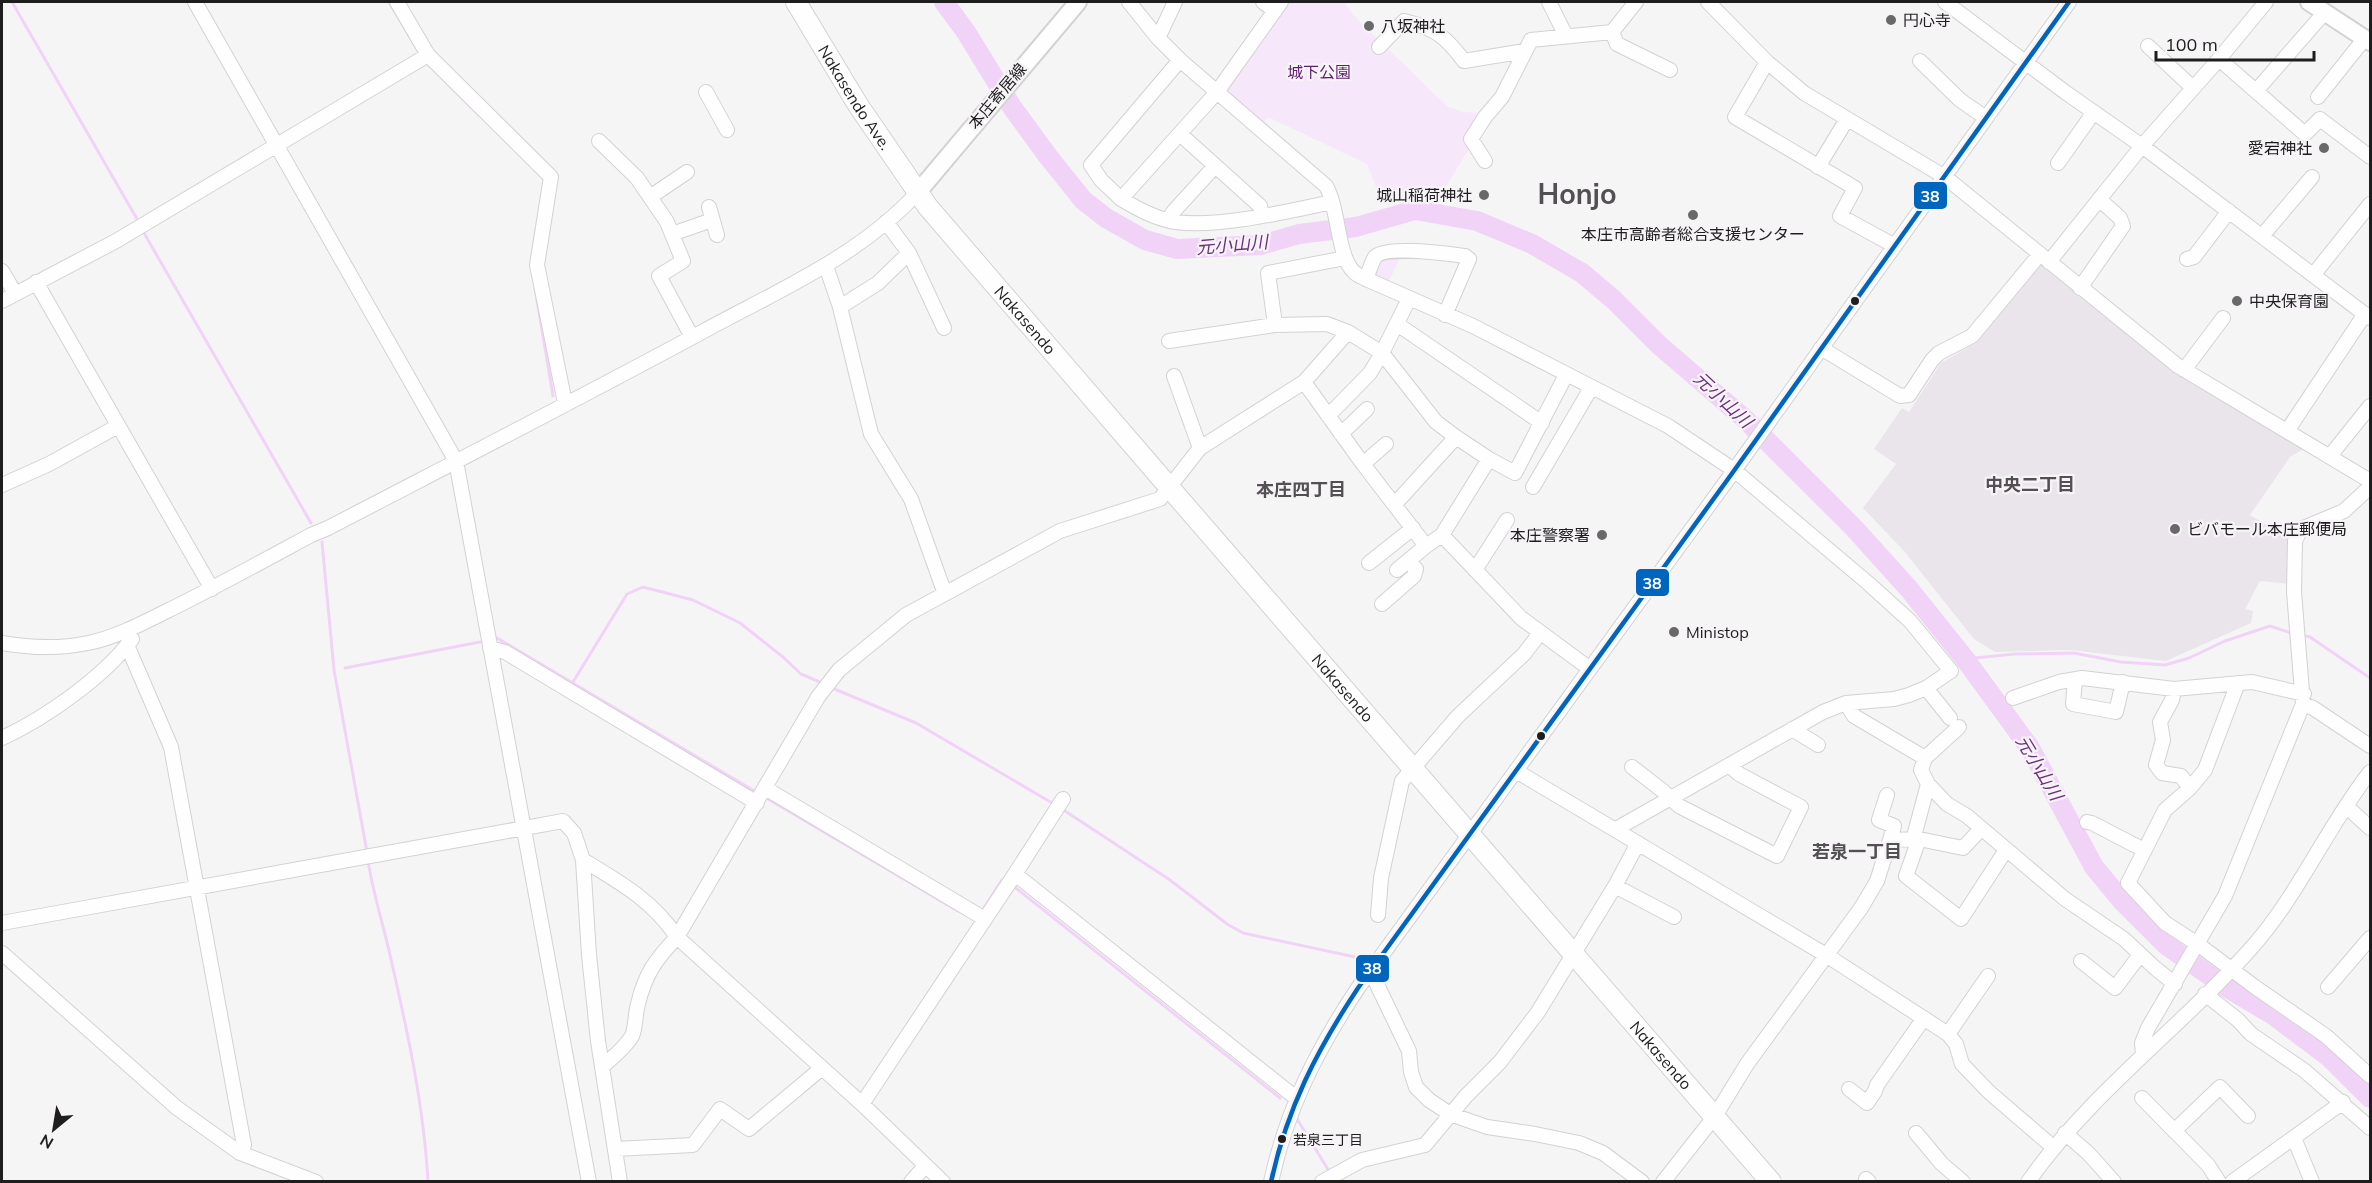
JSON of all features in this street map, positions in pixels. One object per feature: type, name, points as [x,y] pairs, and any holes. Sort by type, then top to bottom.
[{"type":"highway","name":"Nakasendo Ave.","points":[[796,2],[858,105],[918,192]]},
{"type":"highway","name":"Nakasendo","points":[[918,192],[1169,488],[1771,1182]]},
{"type":"main road","name":"本庄寄居線","points":[[918,192],[1078,2]]},
{"type":"main road","points":[[2309,2],[2368,40]]},
{"type":"street","points":[[195,2],[456,461],[589,1182]]},
{"type":"street","points":[[398,2],[428,55],[551,177],[537,265],[565,403]]},
{"type":"street","points":[[1128,2],[1180,60],[1326,186],[1344,252],[1353,272],[1473,326],[1668,426],[1734,470],[1910,621],[1951,671],[1926,688],[1894,699],[1846,703],[1823,712],[1616,829]]},
{"type":"street","points":[[1158,38],[1175,2]]},
{"type":"street","points":[[1121,199],[1217,92],[1278,6],[1263,2]]},
{"type":"street","points":[[1549,2],[1566,36]]},
{"type":"street","points":[[1485,160],[1472,139],[1485,117],[1502,98],[1530,40],[1612,32],[1636,2]]},
{"type":"street","points":[[1708,2],[1767,62],[1804,93],[1945,177],[2184,370],[2370,481]]},
{"type":"street","points":[[1945,2],[2368,316],[2287,431]]},
{"type":"street","points":[[1271,1182],[1280,1143],[1296,1098],[1326,1036],[2069,2]]},
{"type":"street","points":[[1821,348],[1900,396],[1909,395],[1939,353],[1972,336],[2099,200],[2142,146],[2266,2]]},
{"type":"street","points":[[2256,91],[2325,12]]},
{"type":"street","points":[[1379,47],[1404,21],[1431,29],[1448,40],[1464,61],[1525,51]]},
{"type":"street","points":[[1612,32],[1617,44],[1670,70]]},
{"type":"street","points":[[2318,97],[2368,40]]},
{"type":"street","points":[[2148,46],[2193,88]]},
{"type":"street","points":[[2,301],[116,241],[428,55]]},
{"type":"street","points":[[2219,59],[2305,134],[2320,120],[2370,157]]},
{"type":"street","points":[[1180,60],[1092,165],[1101,180],[1121,199],[1138,209],[1168,220],[1196,224],[1333,207]]},
{"type":"street","points":[[1920,61],[1960,100],[1986,118]]},
{"type":"street","points":[[1767,62],[1735,117],[1855,188],[1840,216],[1895,246]]},
{"type":"street","points":[[706,92],[727,130]]},
{"type":"street","points":[[2058,163],[2094,112]]},
{"type":"street","points":[[1818,167],[1847,119]]},
{"type":"street","points":[[1180,134],[1260,206],[1262,215]]},
{"type":"street","points":[[599,141],[637,177],[667,222],[682,261],[658,276],[692,337]]},
{"type":"street","points":[[1168,220],[1215,166]]},
{"type":"street","points":[[650,197],[687,172]]},
{"type":"street","points":[[2262,236],[2312,177]]},
{"type":"street","points":[[2,643],[58,648],[90,643],[143,622],[212,589],[825,266],[886,222],[918,192]]},
{"type":"street","points":[[2080,288],[2123,226],[2120,219],[2099,200]]},
{"type":"street","points":[[2314,274],[2370,204]]},
{"type":"street","points":[[2187,259],[2194,257],[2229,211]]},
{"type":"street","points":[[672,234],[711,213],[717,235]]},
{"type":"street","points":[[886,222],[909,253],[944,328]]},
{"type":"street","points":[[1366,279],[1379,254],[1403,251],[1465,256],[1469,259],[1445,315]]},
{"type":"street","points":[[1275,325],[1268,273],[1344,252]]},
{"type":"street","points":[[840,307],[878,283],[909,253]]},
{"type":"street","points":[[825,266],[840,307],[871,434],[911,499],[945,594]]},
{"type":"street","points":[[2,271],[15,293]]},
{"type":"street","points":[[36,282],[212,589]]},
{"type":"street","points":[[1328,416],[1370,373],[1409,299]]},
{"type":"street","points":[[2184,370],[2223,318]]},
{"type":"street","points":[[1169,341],[1275,325],[1327,324],[1348,332],[1382,352],[1436,422],[1489,459],[1515,473],[1566,375]]},
{"type":"street","points":[[1397,324],[1542,423]]},
{"type":"street","points":[[603,1066],[627,1044],[633,1033],[637,1005],[648,972],[677,937],[818,698],[839,670],[906,615],[1007,558],[1060,531],[1160,499],[1200,448],[1304,382],[1348,332]]},
{"type":"street","points":[[1174,376],[1200,448]]},
{"type":"street","points":[[1304,382],[1426,546]]},
{"type":"street","points":[[1533,487],[1591,388]]},
{"type":"street","points":[[2330,456],[2370,406]]},
{"type":"street","points":[[1341,434],[1366,409]]},
{"type":"street","points":[[2,485],[49,464],[118,426]]},
{"type":"street","points":[[1395,504],[1456,437]]},
{"type":"street","points":[[1363,464],[1386,444]]},
{"type":"street","points":[[1397,570],[1442,535],[1489,459]]},
{"type":"street","points":[[2143,1055],[2142,1043],[2148,1028],[2198,946],[2225,896],[2304,699],[2294,592],[2295,541],[2301,529],[2344,511],[2370,487]]},
{"type":"street","points":[[1475,570],[1507,520]]},
{"type":"street","points":[[1369,563],[1413,528]]},
{"type":"street","points":[[1442,535],[1521,618],[1590,669]]},
{"type":"street","points":[[1383,604],[1414,576],[1416,569],[1409,561]]},
{"type":"street","points":[[2,738],[24,728],[68,699],[127,645],[143,622]]},
{"type":"street","points":[[1378,915],[1381,878],[1400,787],[1458,716],[1524,654],[1540,633]]},
{"type":"street","points":[[127,645],[171,747],[244,1145],[240,1153]]},
{"type":"street","points":[[490,648],[504,652],[757,803]]},
{"type":"street","points":[[2013,698],[2059,682],[2075,679],[2123,682],[2174,689],[2252,682],[2304,699],[2324,717],[2370,746]]},
{"type":"street","points":[[2075,679],[2073,704],[2116,712],[2123,682]]},
{"type":"street","points":[[2238,683],[2205,770],[2190,788],[2165,810],[2128,883],[2165,923],[2326,1036],[2370,1076]]},
{"type":"street","points":[[1926,688],[1955,723],[1925,758],[1921,770],[1928,784],[1947,804],[1966,816],[2057,893],[2118,934],[2140,955],[2178,979]]},
{"type":"street","points":[[2174,689],[2172,700],[2160,722],[2163,740],[2156,765],[2162,773],[2181,776],[2190,788]]},
{"type":"street","points":[[1846,703],[1854,716],[1925,758]]},
{"type":"street","points":[[1792,729],[1818,745]]},
{"type":"street","points":[[1632,766],[1679,806],[1777,856],[1801,807],[1739,774],[1729,765]]},
{"type":"street","points":[[1516,771],[1826,955],[1948,1034],[1956,1044],[1962,1064],[1989,1092],[2052,1147]]},
{"type":"street","points":[[2028,1182],[2052,1147],[2065,1133],[2230,970],[2271,925],[2370,772]]},
{"type":"street","points":[[1928,784],[1906,876],[1961,919],[2006,850]]},
{"type":"street","points":[[765,788],[985,919]]},
{"type":"street","points":[[1663,1182],[1715,1116],[1747,1064],[1861,908],[1877,881],[1894,826],[1880,820],[1887,795]]},
{"type":"street","points":[[862,1104],[1016,874],[1063,799]]},
{"type":"street","points":[[2346,806],[2370,828]]},
{"type":"street","points":[[2,923],[563,821],[574,833],[584,860],[589,956],[620,1182]]},
{"type":"street","points":[[2087,822],[2144,850]]},
{"type":"street","points":[[1890,840],[1916,839],[1963,848],[1981,829]]},
{"type":"street","points":[[1322,1182],[1362,1160],[1425,1145],[1450,1114],[1500,1062],[1538,1012],[1615,886],[1638,843]]},
{"type":"street","points":[[584,860],[641,896],[666,920],[677,937],[862,1104],[943,1182]]},
{"type":"street","points":[[1016,874],[1296,1098]]},
{"type":"street","points":[[1615,886],[1674,916]]},
{"type":"street","points":[[2328,987],[2370,938]]},
{"type":"street","points":[[2,953],[177,1108],[240,1153],[316,1182]]},
{"type":"street","points":[[2081,961],[2115,988],[2140,955]]},
{"type":"street","points":[[1371,972],[1409,1051],[1411,1072],[1416,1087],[1429,1100],[1450,1114],[1487,1127],[1579,1143],[1603,1154],[1642,1182]]},
{"type":"street","points":[[1948,1034],[1988,976]]},
{"type":"street","points":[[2207,993],[2251,1034],[2305,1071],[2370,1128]]},
{"type":"street","points":[[1849,1089],[1867,1103],[1924,1018]]},
{"type":"street","points":[[615,1149],[693,1145],[720,1109],[749,1129],[822,1068]]},
{"type":"street","points":[[2174,1131],[2220,1087],[2248,1116]]},
{"type":"street","points":[[2142,1098],[2208,1165],[2219,1182]]},
{"type":"street","points":[[2232,1182],[2343,1102]]},
{"type":"street","points":[[1916,1133],[1942,1164],[1963,1182]]},
{"type":"street","points":[[2065,1133],[2089,1154],[2114,1182]]},
{"type":"street","points":[[2294,1138],[2312,1182]]},
{"type":"street","points":[[911,1182],[925,1166]]},
{"type":"shaded area","points":[[2045,264],[2305,448],[2290,457],[2250,515],[2293,541],[2290,584],[2260,581],[2245,609],[2253,611],[2251,623],[2166,661],[2070,650],[1995,652],[1974,639],[1904,551],[1863,508],[1896,464],[1874,449],[1902,408],[1909,412],[1941,363],[1977,342],[2041,265]]},
{"type":"green space","name":"城下公園","points":[[1289,2],[1347,2],[1346,5],[1355,17],[1448,107],[1464,112],[1483,113],[1476,137],[1438,200],[1381,200],[1367,164],[1268,117],[1261,125],[1227,94],[1225,90]]},
{"type":"green space","points":[[1402,254],[1387,285],[1373,279],[1378,259]]},
{"type":"waterway","points":[[12,2],[137,219]]},
{"type":"waterway","points":[[389,2],[420,54]]},
{"type":"waterway","name":"元小山川","points":[[944,2],[966,32],[1012,107],[1083,200],[1106,218],[1145,240],[1177,249],[1261,245],[1299,234],[1356,227],[1415,210],[1477,221],[1532,244],[1582,273],[1614,300],[1659,345],[1745,419],[1854,528],[1909,589],[1965,659],[2030,748],[2094,867],[2123,902],[2166,945],[2229,989],[2273,1015],[2329,1057],[2370,1098]]},
{"type":"waterway","points":[[426,62],[479,115]]},
{"type":"waterway","points":[[531,264],[536,229]]},
{"type":"waterway","points":[[144,233],[311,523]]},
{"type":"waterway","points":[[535,288],[553,396]]},
{"type":"waterway","points":[[322,542],[334,670],[367,852]]},
{"type":"waterway","points":[[573,682],[627,594],[643,587],[693,600],[740,623],[801,674],[822,683]]},
{"type":"waterway","points":[[1965,659],[2015,654],[2074,653],[2121,662],[2165,665],[2270,626],[2294,634]]},
{"type":"waterway","points":[[2301,635],[2310,637],[2370,678]]},
{"type":"waterway","points":[[497,638],[756,792]]},
{"type":"waterway","points":[[345,668],[480,642]]},
{"type":"waterway","points":[[832,688],[916,723],[1054,804]]},
{"type":"waterway","points":[[768,799],[958,911]]},
{"type":"waterway","points":[[1062,809],[1170,880],[1227,924],[1243,933],[1360,958]]},
{"type":"waterway","points":[[368,861],[414,1068],[423,1125],[428,1182]]},
{"type":"waterway","points":[[982,911],[1002,880]]},
{"type":"waterway","points":[[1012,885],[1280,1098]]},
{"type":"waterway","points":[[1297,1119],[1329,1171]]},
{"type":"transit line","name":"38","points":[[1271,1182],[1286,1129],[1305,1080],[1329,1034],[1358,988],[1728,479],[2069,2]]},
{"type":"place","name":"円心寺","points":[[1891,20]]},
{"type":"place","name":"八坂神社","points":[[1369,26]]},
{"type":"place","name":"愛宕神社","points":[[2324,148]]},
{"type":"place","name":"城山稲荷神社","points":[[1484,195]]},
{"type":"place","name":"本庄市高齢者総合支援センター","points":[[1693,215]]},
{"type":"place","name":"中央保育園","points":[[2237,301]]},
{"type":"place","name":"ビバモール本庄郵便局","points":[[2175,529]]},
{"type":"place","name":"本庄警察署","points":[[1602,535]]},
{"type":"place","name":"Ministop","points":[[1674,632]]},
{"type":"place","name":"若泉三丁目","points":[[1282,1139]]},
{"type":"district","name":"Honjo","points":[[1577,194]]},
{"type":"district","name":"中央二丁目","points":[[2030,485]]},
{"type":"district","name":"本庄四丁目","points":[[1301,490]]},
{"type":"district","name":"若泉一丁目","points":[[1857,852]]}]
